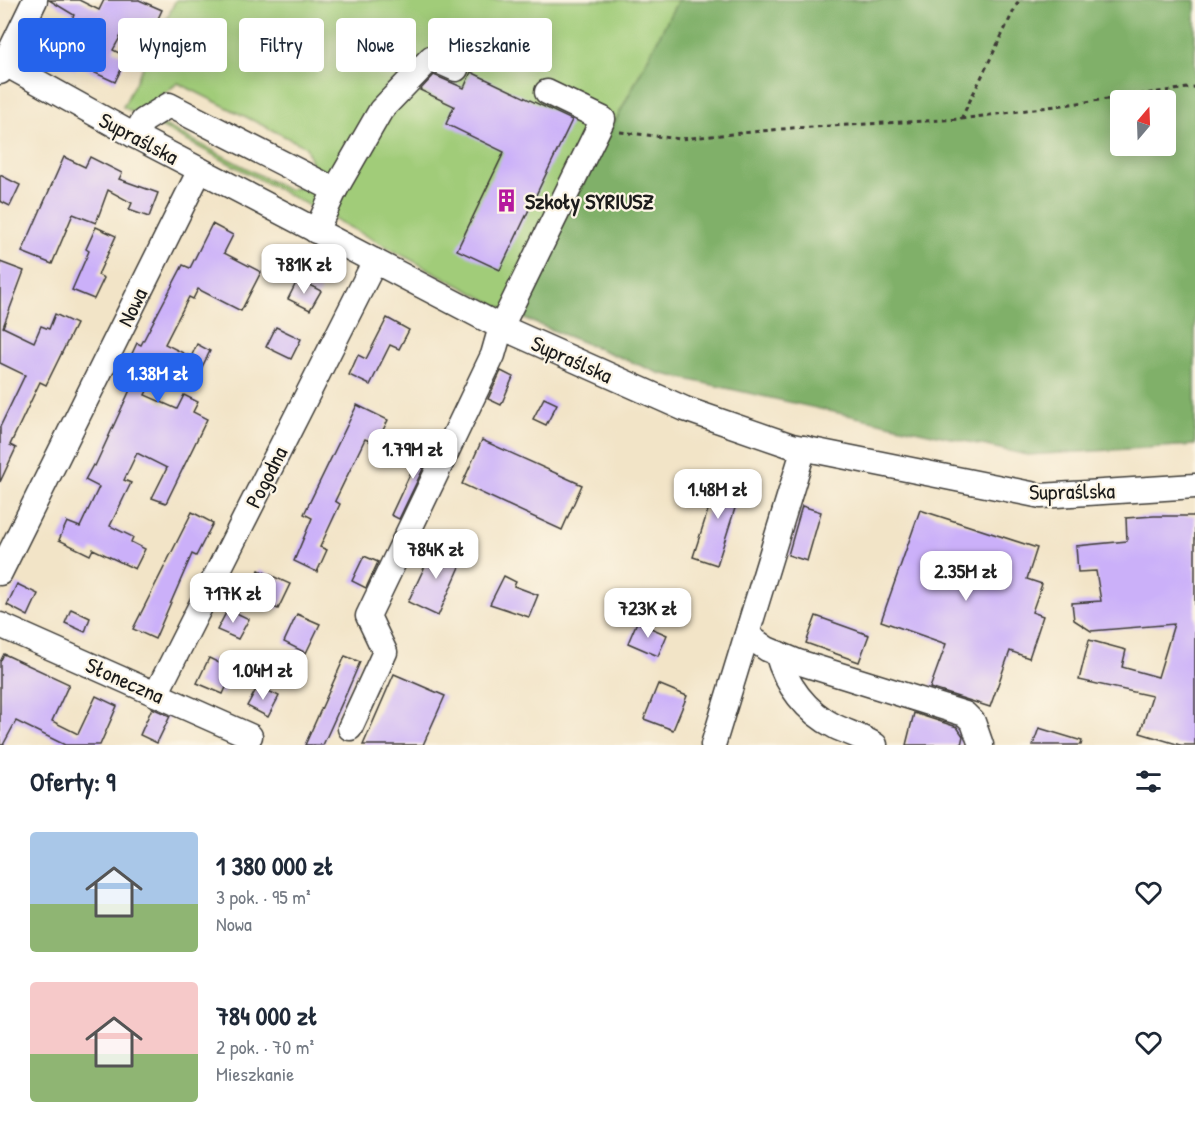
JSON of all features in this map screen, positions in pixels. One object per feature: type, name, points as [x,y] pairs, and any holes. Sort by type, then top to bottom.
[{"type":"street","points":[[1,65],[35,0]]},
{"type":"street","points":[[316,231],[335,190],[381,110],[428,61]]},
{"type":"street","name":"Supraślska","points":[[1,65],[501,327],[685,409],[804,448],[1041,496],[1195,486]]},
{"type":"street","points":[[350,728],[385,652],[369,616],[494,355],[501,327],[603,119],[547,92]]},
{"type":"street","points":[[135,136],[143,121],[169,105],[335,190]]},
{"type":"street","name":"Nowa","points":[[0,573],[200,170]]},
{"type":"street","name":"Pogodna","points":[[156,694],[375,261]]},
{"type":"street","points":[[713,745],[804,448]]},
{"type":"street","name":"Słoneczna","points":[[0,625],[250,736]]},
{"type":"street","points":[[747,635],[777,653],[916,701],[965,714],[973,722],[981,745]]},
{"type":"street","points":[[777,653],[782,671],[805,706],[835,726],[875,745]]},
{"type":"path","points":[[961,119],[1019,0]]},
{"type":"path","points":[[620,132],[681,139],[792,128],[961,119],[1195,87]]},
{"type":"green space","points":[[176,0],[678,0],[515,315],[123,107],[140,72],[227,72],[227,18],[167,18]],"holes":[[[178,83],[306,147],[312,165],[302,187],[288,190],[139,112]]]},
{"type":"green space","points":[[678,0],[1195,0],[1195,445],[1027,455],[659,373],[515,315]]},
{"type":"building","points":[[49,0],[79,0],[99,10],[104,0],[139,0],[162,10],[158,18],[118,18],[118,41],[113,50],[118,52],[120,72],[115,82],[93,72],[106,72],[106,18],[72,18],[74,15]]},
{"type":"building","name":"Szkoły SYRIUSZ","points":[[471,72],[572,120],[500,270],[457,250],[504,152],[446,124],[454,106],[420,90],[434,75],[464,88]]},
{"type":"building","points":[[64,157],[85,167],[90,157],[122,173],[119,179],[158,193],[149,217],[129,210],[132,203],[108,190],[96,223],[73,214],[52,264],[22,252]]},
{"type":"building","points":[[0,175],[20,185],[10,206],[0,201]]},
{"type":"building","points":[[212,224],[233,235],[224,253],[261,272],[241,311],[198,289],[193,299],[189,297],[165,344],[191,357],[197,344],[210,351],[197,377],[162,360],[145,395],[177,409],[184,395],[198,402],[193,412],[207,419],[166,503],[152,498],[167,468],[137,453],[124,480],[131,483],[110,526],[133,537],[131,542],[145,549],[135,569],[93,549],[90,555],[59,540],[67,522],[80,527],[99,487],[85,480],[93,465],[95,466],[141,366],[129,360],[137,343],[141,345],[183,265],[190,268]]},
{"type":"building","points":[[96,227],[116,236],[98,275],[104,278],[94,299],[72,290],[89,251],[86,249]]},
{"type":"building","points":[[0,262],[24,271],[3,327],[34,342],[41,326],[49,329],[55,314],[76,324],[46,385],[40,382],[10,445],[16,448],[0,482],[0,427],[25,375],[0,363]]},
{"type":"building","points":[[298,279],[321,291],[310,310],[288,299]]},
{"type":"building","points":[[387,318],[409,330],[399,349],[390,345],[370,385],[349,375],[358,355],[366,359]]},
{"type":"building","points":[[276,327],[301,339],[291,359],[266,347]]},
{"type":"building","points":[[501,371],[513,377],[501,405],[488,399]]},
{"type":"building","points":[[544,398],[557,404],[546,425],[533,419]]},
{"type":"building","points":[[357,405],[388,420],[376,444],[365,439],[335,501],[340,504],[320,547],[327,550],[317,572],[294,561],[312,518],[304,514]]},
{"type":"building","points":[[482,440],[582,485],[562,530],[462,484]]},
{"type":"building","points":[[425,442],[434,446],[399,519],[391,515]]},
{"type":"building","points":[[719,476],[743,483],[717,565],[693,557]]},
{"type":"building","points":[[802,506],[821,512],[807,561],[788,555]]},
{"type":"building","points":[[920,510],[1037,548],[1027,579],[1042,584],[1032,612],[1043,616],[1029,658],[1010,651],[990,707],[930,688],[946,644],[881,621]]},
{"type":"building","points":[[192,512],[213,523],[196,556],[192,554],[155,639],[133,629]]},
{"type":"building","points":[[1195,516],[1195,745],[1180,745],[1140,733],[1152,696],[1079,680],[1089,640],[1126,650],[1122,667],[1158,677],[1174,624],[1091,631],[1074,620],[1072,603],[1101,601],[1096,571],[1078,572],[1076,546],[1127,541],[1126,518]]},
{"type":"building","points":[[435,545],[464,558],[438,616],[408,602]]},
{"type":"building","points":[[364,556],[378,562],[366,588],[352,581]]},
{"type":"building","points":[[259,570],[290,584],[278,609],[248,595]]},
{"type":"building","points":[[504,576],[516,582],[514,586],[538,595],[529,617],[490,604]]},
{"type":"building","points":[[17,584],[38,594],[28,616],[7,605]]},
{"type":"building","points":[[71,609],[90,618],[85,632],[65,623]]},
{"type":"building","points":[[228,609],[249,619],[238,639],[217,630]]},
{"type":"building","points":[[297,614],[320,624],[306,653],[284,642]]},
{"type":"building","points":[[816,616],[869,635],[859,662],[806,643]]},
{"type":"building","points":[[637,622],[667,635],[658,656],[628,643]]},
{"type":"building","points":[[4,654],[69,684],[52,721],[78,734],[96,696],[117,706],[100,745],[65,745],[16,721],[3,745],[0,745],[0,662]]},
{"type":"building","points":[[345,656],[360,662],[347,692],[323,745],[305,745]]},
{"type":"building","points":[[209,658],[234,670],[223,694],[197,683]]},
{"type":"building","points":[[394,674],[445,696],[423,745],[363,745]]},
{"type":"building","points":[[658,684],[687,696],[673,730],[644,719]]},
{"type":"building","points":[[258,686],[279,696],[268,717],[247,706]]},
{"type":"building","points":[[152,708],[170,716],[157,743],[140,735]]},
{"type":"building","points":[[914,713],[957,727],[963,736],[961,745],[906,745]]},
{"type":"building","points":[[1039,728],[1082,741],[1081,745],[1033,745]]},
{"type":"place","name":"Szkoły SYRIUSZ","points":[[507,201]]}]
